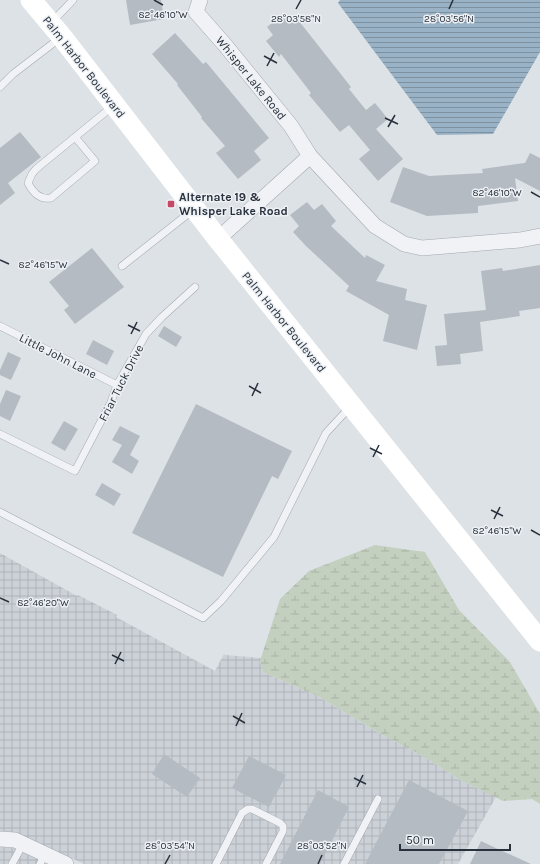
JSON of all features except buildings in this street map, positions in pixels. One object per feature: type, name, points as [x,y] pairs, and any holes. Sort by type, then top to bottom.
[{"type":"main road","name":"Palm Harbor Boulevard","points":[[31,0],[218,238],[540,641]]},
{"type":"street","name":"Whisper Lake Road","points":[[200,0],[196,12],[291,126],[310,156],[375,226],[404,244],[422,248],[520,240],[540,236]]},
{"type":"street","points":[[218,238],[310,156]]},
{"type":"street","points":[[0,839],[15,840],[43,859],[66,864]]},
{"type":"lane","points":[[0,88],[56,30],[73,0]]},
{"type":"lane","points":[[75,137],[95,161],[51,198],[40,198],[30,188],[28,183],[32,174],[36,169],[75,137],[114,105]]},
{"type":"lane","points":[[122,266],[195,209]]},
{"type":"lane","name":"Friar Tuck Drive","points":[[0,434],[76,471],[111,402],[116,385],[146,334],[195,287]]},
{"type":"lane","name":"Little John Lane","points":[[0,326],[116,385]]},
{"type":"lane","points":[[0,512],[202,618],[221,600],[274,537],[326,433],[352,406]]},
{"type":"lane","points":[[344,864],[378,799]]},
{"type":"lane","points":[[216,864],[242,813],[248,809],[252,809],[280,822],[282,826],[283,831],[266,864]]},
{"type":"lane","points":[[12,864],[23,844]]},
{"type":"shaded area","points":[[0,553],[77,596],[78,595],[117,615],[116,617],[215,671],[224,654],[261,658],[260,661],[263,672],[321,698],[374,730],[426,758],[460,780],[496,797],[458,864],[84,864],[18,833],[0,831]]},
{"type":"shaded area","points":[[0,847],[13,848],[48,864],[0,864]]},
{"type":"green space","points":[[375,545],[425,552],[459,610],[510,662],[540,714],[540,804],[532,799],[503,801],[460,780],[426,758],[374,730],[321,698],[263,672],[260,661],[280,599],[309,571]]},
{"type":"water","points":[[340,0],[540,0],[540,52],[493,134],[437,135],[338,3]]},
{"type":"place","name":"Alternate 19 & Whisper Lake Road","points":[[171,204]]}]
